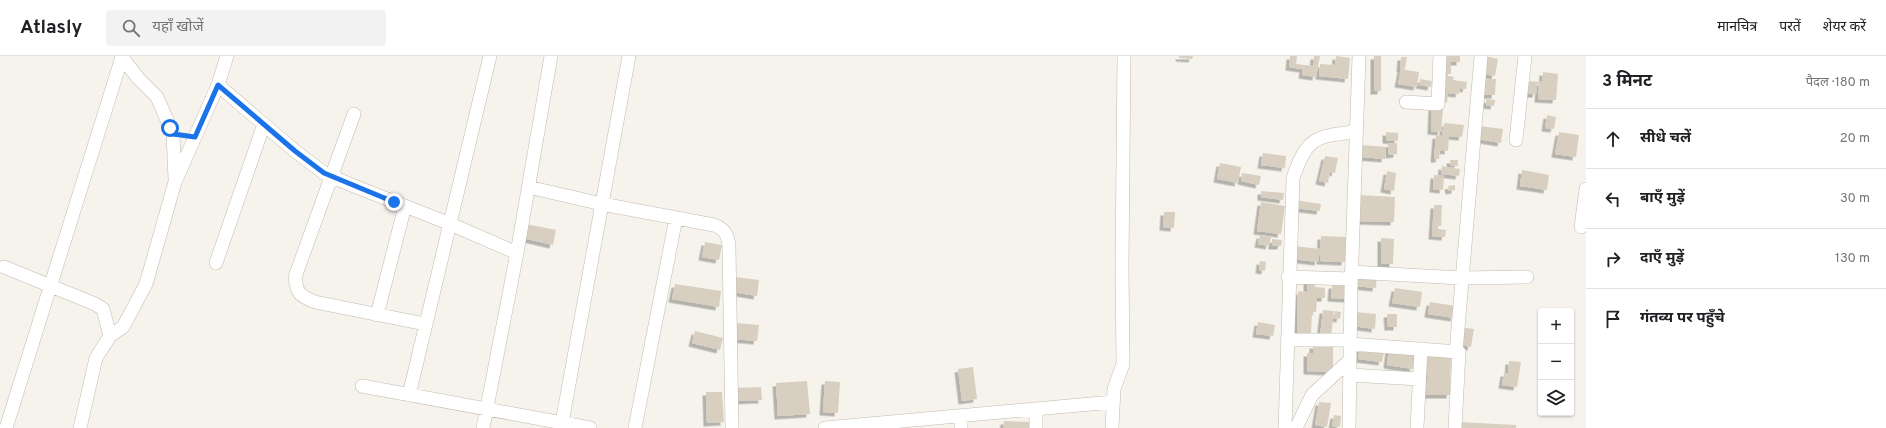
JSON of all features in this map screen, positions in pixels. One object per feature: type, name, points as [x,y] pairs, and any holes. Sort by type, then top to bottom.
[{"type":"street","points":[[121,56],[138,78],[157,97],[173,134],[175,182]]},
{"type":"street","points":[[6,428],[121,56]]},
{"type":"street","points":[[80,428],[96,358],[110,336],[122,327],[146,284],[175,182],[218,85],[228,56]]},
{"type":"street","points":[[409,395],[448,223],[490,56]]},
{"type":"street","points":[[484,428],[517,254],[551,56]]},
{"type":"street","points":[[561,426],[629,56]]},
{"type":"street","points":[[1112,428],[1114,389],[1123,364],[1122,266],[1124,56]]},
{"type":"street","points":[[1349,428],[1351,276],[1359,56]]},
{"type":"street","points":[[1406,102],[1438,104],[1440,56]]},
{"type":"street","points":[[1456,352],[1481,56]]},
{"type":"street","points":[[1516,140],[1525,56]]},
{"type":"street","points":[[218,85],[295,151],[331,176],[448,223],[517,254]]},
{"type":"street","points":[[354,114],[295,277],[296,289],[302,297],[315,302],[425,324]]},
{"type":"street","points":[[216,263],[264,124]]},
{"type":"street","points":[[1285,428],[1288,277],[1293,178],[1306,148],[1314,140],[1322,136],[1356,132]]},
{"type":"street","points":[[173,134],[195,137]]},
{"type":"street","points":[[528,187],[602,204],[714,225],[721,228],[728,235],[732,428]]},
{"type":"street","points":[[1581,227],[1586,189]]},
{"type":"street","points":[[377,314],[405,206]]},
{"type":"street","points":[[635,428],[676,218]]},
{"type":"street","points":[[4,267],[50,285],[103,309],[110,336]]},
{"type":"street","points":[[1288,277],[1351,276],[1527,278]]},
{"type":"street","points":[[1287,340],[1350,342],[1459,352],[1455,428]]},
{"type":"street","points":[[1417,428],[1421,349]]},
{"type":"street","points":[[1296,428],[1312,395],[1350,360]]},
{"type":"street","points":[[1350,375],[1419,379]]},
{"type":"street","points":[[362,386],[487,409],[561,426],[590,428]]},
{"type":"street","points":[[825,428],[961,422],[1036,409],[1113,402]]},
{"type":"street","points":[[1036,409],[1036,428]]},
{"type":"building","points":[[1179,56],[1193,56],[1192,59],[1179,58]]},
{"type":"building","points":[[1290,56],[1297,56],[1296,64],[1313,66],[1314,56],[1320,56],[1316,77],[1302,75],[1303,69],[1289,67]]},
{"type":"building","points":[[1336,56],[1350,58],[1348,79],[1319,76],[1320,64],[1335,65]]},
{"type":"building","points":[[1374,56],[1381,56],[1381,91],[1374,91]]},
{"type":"building","points":[[1443,56],[1460,56],[1460,62],[1451,62],[1451,74],[1443,74]]},
{"type":"building","points":[[1485,56],[1498,59],[1495,76],[1483,74]]},
{"type":"building","points":[[1401,57],[1407,57],[1405,69],[1400,69]]},
{"type":"building","points":[[1401,69],[1419,72],[1417,87],[1398,84]]},
{"type":"building","points":[[1543,72],[1558,74],[1556,100],[1538,99],[1539,84],[1537,84],[1536,94],[1526,94],[1527,81],[1542,82]]},
{"type":"building","points":[[1444,75],[1454,77],[1453,80],[1467,82],[1466,89],[1460,88],[1459,94],[1448,93],[1447,103],[1442,102]]},
{"type":"building","points":[[1420,79],[1432,81],[1431,87],[1419,85]]},
{"type":"building","points":[[1482,79],[1496,79],[1495,95],[1481,95]]},
{"type":"building","points":[[1486,99],[1495,100],[1494,106],[1486,105]]},
{"type":"building","points":[[1432,107],[1443,108],[1441,132],[1431,131]]},
{"type":"building","points":[[1547,115],[1556,117],[1554,129],[1545,128]]},
{"type":"building","points":[[1444,123],[1464,125],[1462,137],[1449,136],[1448,151],[1440,150],[1439,159],[1434,159],[1436,135],[1442,136]]},
{"type":"building","points":[[1479,126],[1503,129],[1501,143],[1477,139]]},
{"type":"building","points":[[1386,132],[1398,133],[1398,141],[1386,140]]},
{"type":"building","points":[[1559,132],[1579,135],[1576,157],[1555,154]]},
{"type":"building","points":[[1397,143],[1397,154],[1389,155],[1388,144]]},
{"type":"building","points":[[1362,145],[1386,147],[1385,159],[1361,157]]},
{"type":"building","points":[[1263,153],[1286,156],[1285,168],[1261,165]]},
{"type":"building","points":[[1325,156],[1338,158],[1335,173],[1330,172],[1328,183],[1319,181]]},
{"type":"building","points":[[1450,160],[1458,160],[1458,166],[1450,166]]},
{"type":"building","points":[[1220,163],[1241,167],[1238,183],[1217,179]]},
{"type":"building","points":[[1442,166],[1460,169],[1459,176],[1441,174]]},
{"type":"building","points":[[1522,170],[1549,175],[1547,190],[1520,186]]},
{"type":"building","points":[[1387,171],[1396,173],[1394,191],[1384,189]]},
{"type":"building","points":[[1242,173],[1261,176],[1259,185],[1241,181]]},
{"type":"building","points":[[1434,175],[1444,176],[1443,190],[1433,189]]},
{"type":"building","points":[[1455,185],[1455,190],[1449,191],[1448,186]]},
{"type":"building","points":[[1261,191],[1284,193],[1283,200],[1261,197]]},
{"type":"building","points":[[1359,195],[1395,197],[1394,222],[1358,221]]},
{"type":"building","points":[[1295,200],[1321,204],[1320,211],[1294,208]]},
{"type":"building","points":[[1261,202],[1285,206],[1281,234],[1257,231]]},
{"type":"building","points":[[1434,205],[1442,205],[1441,226],[1438,226],[1438,229],[1446,230],[1445,237],[1432,236]]},
{"type":"building","points":[[1164,212],[1175,212],[1174,228],[1163,227]]},
{"type":"building","points":[[526,224],[556,230],[553,245],[523,238]]},
{"type":"building","points":[[1260,235],[1271,237],[1269,246],[1258,244]]},
{"type":"building","points":[[1321,236],[1346,237],[1345,262],[1320,261]]},
{"type":"building","points":[[1381,238],[1394,239],[1393,264],[1381,264]]},
{"type":"building","points":[[1272,239],[1282,240],[1281,246],[1272,246]]},
{"type":"building","points":[[705,242],[722,245],[719,260],[702,257]]},
{"type":"building","points":[[1294,246],[1320,249],[1318,262],[1292,259]]},
{"type":"building","points":[[1260,261],[1266,262],[1265,271],[1259,270]]},
{"type":"building","points":[[1356,272],[1377,274],[1376,288],[1355,286]]},
{"type":"building","points":[[735,277],[759,280],[757,296],[733,292]]},
{"type":"building","points":[[1307,280],[1315,280],[1315,287],[1325,288],[1325,298],[1317,298],[1316,312],[1312,312],[1311,334],[1297,334],[1298,291],[1307,292]]},
{"type":"building","points":[[675,284],[721,291],[719,307],[672,299]]},
{"type":"building","points":[[1332,285],[1349,286],[1348,299],[1331,298]]},
{"type":"building","points":[[1395,288],[1422,292],[1420,307],[1392,303]]},
{"type":"building","points":[[1430,302],[1456,306],[1454,318],[1428,314]]},
{"type":"building","points":[[1323,310],[1334,311],[1331,337],[1320,336]]},
{"type":"building","points":[[1335,311],[1341,312],[1340,319],[1334,318]]},
{"type":"building","points":[[1355,312],[1376,314],[1375,329],[1353,326]]},
{"type":"building","points":[[1387,314],[1397,314],[1397,327],[1388,327]]},
{"type":"building","points":[[1258,322],[1275,325],[1273,336],[1256,334]]},
{"type":"building","points":[[735,323],[759,325],[757,341],[734,339]]},
{"type":"building","points":[[1465,328],[1474,329],[1471,347],[1462,345]]},
{"type":"building","points":[[695,331],[723,338],[720,350],[692,343]]},
{"type":"building","points":[[1313,345],[1333,346],[1333,372],[1307,371],[1307,353],[1313,353]]},
{"type":"building","points":[[1360,347],[1384,351],[1382,362],[1358,359]]},
{"type":"building","points":[[1389,348],[1416,352],[1413,369],[1387,365]]},
{"type":"building","points":[[1424,357],[1451,357],[1450,395],[1424,395],[1424,382],[1427,382],[1427,371],[1424,370]]},
{"type":"building","points":[[1509,361],[1521,362],[1517,387],[1502,385],[1504,373],[1508,373]]},
{"type":"building","points":[[973,367],[977,399],[962,401],[958,369]]},
{"type":"building","points":[[807,381],[810,414],[778,416],[776,383]]},
{"type":"building","points":[[825,381],[840,382],[838,413],[823,412]]},
{"type":"building","points":[[761,387],[762,400],[733,401],[733,388]]},
{"type":"building","points":[[706,392],[722,392],[724,422],[707,423]]},
{"type":"building","points":[[1319,402],[1331,403],[1327,427],[1315,425]]},
{"type":"building","points":[[1334,415],[1341,416],[1340,427],[1332,426]]},
{"type":"building","points":[[1004,421],[1033,422],[1032,428],[1003,428]]},
{"type":"building","points":[[1460,422],[1516,425],[1516,428],[1459,428]]},
{"type":"route","points":[[170,128],[173,134],[195,137],[218,85],[295,151],[324,173],[394,202]]}]
